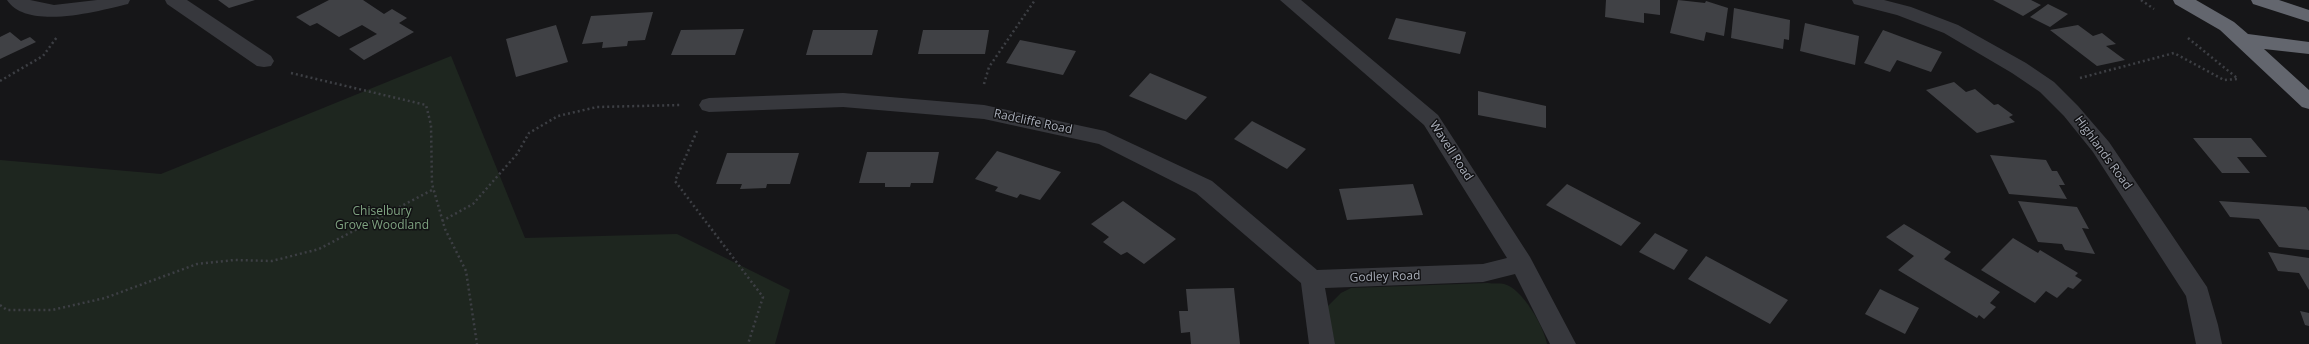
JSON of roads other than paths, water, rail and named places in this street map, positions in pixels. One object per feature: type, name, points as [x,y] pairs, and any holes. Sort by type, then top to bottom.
[{"type":"highway","points":[[2182,0],[2227,26]]},
{"type":"highway","points":[[2204,0],[2227,26],[2309,102]]},
{"type":"highway","points":[[2260,0],[2309,16]]},
{"type":"highway","points":[[2242,40],[2309,48]]},
{"type":"street","points":[[16,0],[25,7],[53,11],[87,8],[121,0]]},
{"type":"street","points":[[174,0],[264,61]]},
{"type":"street","name":"Wavell Road","points":[[1288,0],[1432,120],[1522,263],[1563,344]]},
{"type":"street","name":"Highlands Road","points":[[1861,0],[1904,11],[1951,28],[2047,87],[2072,111],[2101,147],[2198,294],[2209,344]]},
{"type":"street","name":"Radcliffe Road","points":[[708,105],[843,100],[976,111],[1105,138],[1204,187],[1312,279]]},
{"type":"street","name":"Godley Road","points":[[1312,279],[1483,273],[1522,263]]},
{"type":"street","points":[[1312,279],[1322,344]]},
{"type":"park label","name":"Chiselbury Grove Woodland","points":[[382,219]]}]
